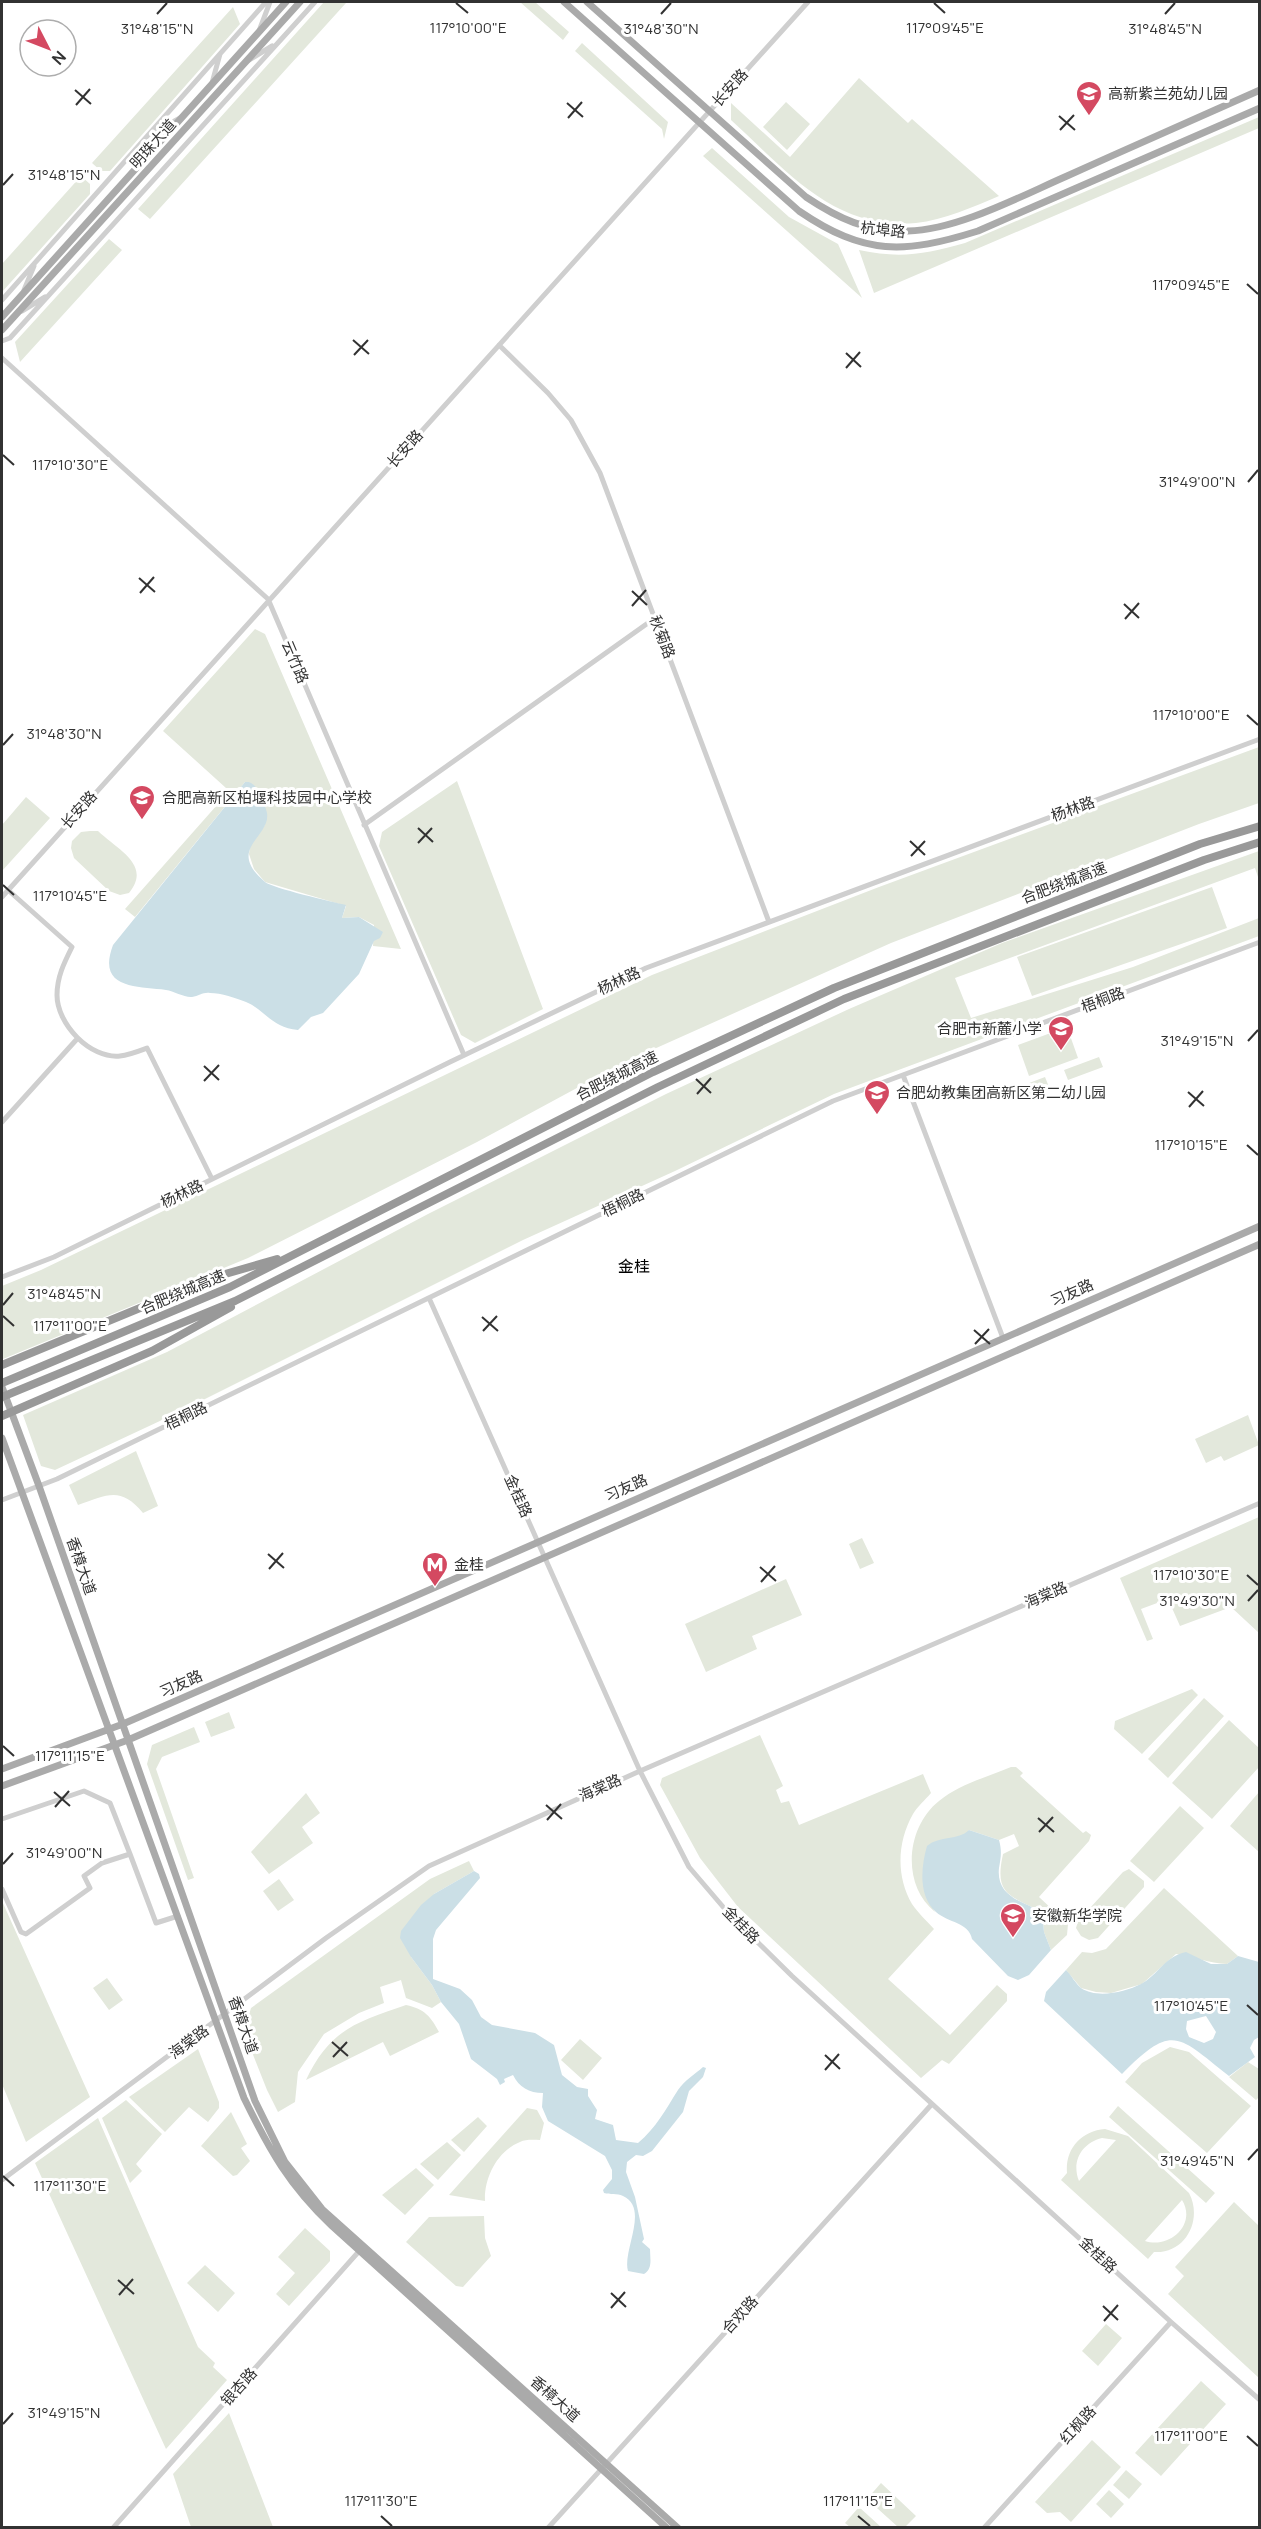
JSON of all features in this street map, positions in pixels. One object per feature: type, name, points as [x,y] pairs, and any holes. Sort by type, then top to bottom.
[{"type":"highway","name":"合肥绕城高速","points":[[2,1385],[230,1287],[653,1072],[834,988],[1200,844],[1260,826]]},
{"type":"highway","name":"合肥绕城高速","points":[[2,1397],[235,1301],[658,1086],[844,999],[1204,860],[1260,842]]},
{"type":"highway","points":[[2,1365],[215,1277],[297,1253]]},
{"type":"highway","points":[[2,1416],[152,1351],[302,1267]]},
{"type":"main road","name":"明珠大道","points":[[2,316],[286,2]]},
{"type":"main road","name":"明珠大道","points":[[2,330],[300,2]]},
{"type":"main road","name":"杭埠路","points":[[564,2],[799,211],[825,229],[856,242],[906,247],[936,244],[978,231],[1260,108]]},
{"type":"main road","name":"杭埠路","points":[[588,2],[806,197],[835,217],[872,229],[909,231],[942,226],[1004,204],[1260,90]]},
{"type":"main road","name":"习友路","points":[[2,1769],[110,1730],[1260,1226]]},
{"type":"main road","name":"习友路","points":[[2,1786],[128,1740],[544,1555],[1260,1244]]},
{"type":"main road","name":"香樟大道","points":[[2,1385],[255,2101],[285,2162],[322,2209],[362,2248]]},
{"type":"main road","name":"香樟大道","points":[[2,1437],[244,2098],[280,2166],[315,2209],[678,2528]]},
{"type":"main road","name":"香樟大道","points":[[604,2465],[668,2528]]},
{"type":"street","points":[[258,32],[268,2]]},
{"type":"street","points":[[2,300],[268,2]]},
{"type":"street","points":[[2,341],[10,338],[315,2]]},
{"type":"street","name":"长安路","points":[[2,897],[808,2]]},
{"type":"street","points":[[243,64],[278,42]]},
{"type":"street","points":[[212,84],[221,52]]},
{"type":"street","points":[[146,137],[181,117]]},
{"type":"street","points":[[23,293],[36,261]]},
{"type":"street","points":[[16,314],[51,293]]},
{"type":"street","name":"秋菊路","points":[[499,345],[548,393],[571,420],[600,473],[769,922]]},
{"type":"street","name":"云竹路","points":[[2,358],[268,599],[464,1055]]},
{"type":"street","points":[[364,825],[655,618]]},
{"type":"street","name":"杨林路","points":[[2,1277],[54,1257],[646,968],[1260,739]]},
{"type":"street","points":[[8,890],[72,947],[59,971],[57,996],[58,1008],[77,1039],[99,1054],[120,1056],[147,1048],[212,1179]]},
{"type":"street","name":"梧桐路","points":[[2,1500],[39,1486],[833,1101],[1260,942]]},
{"type":"street","points":[[2,1122],[77,1039]]},
{"type":"street","points":[[903,1075],[1002,1338]]},
{"type":"street","name":"金桂路","points":[[429,1298],[640,1771],[689,1867],[730,1915],[932,2104],[1260,2400]]},
{"type":"street","name":"海棠路","points":[[2,2180],[326,1938],[429,1866],[640,1771],[1260,1503]]},
{"type":"street","points":[[2,1819],[84,1791],[110,1803],[156,1923],[178,1916]]},
{"type":"street","points":[[2,1889],[21,1932],[26,1934],[90,1888],[84,1876],[102,1863],[130,1854]]},
{"type":"street","name":"合欢路","points":[[548,2528],[932,2104]]},
{"type":"street","name":"银杏路","points":[[113,2528],[362,2248]]},
{"type":"street","name":"红枫路","points":[[984,2528],[1171,2322]]},
{"type":"shaded area","points":[[324,2],[346,3],[150,219],[138,209]]},
{"type":"shaded area","points":[[520,2],[535,2],[569,32],[563,40]]},
{"type":"shaded area","points":[[233,7],[240,24],[110,171],[101,171],[92,163]]},
{"type":"shaded area","points":[[582,43],[668,122],[664,139],[662,129],[575,51]]},
{"type":"shaded area","points":[[859,78],[908,123],[912,119],[999,196],[937,219],[916,223],[887,223],[860,217],[836,207],[813,193],[792,177],[731,120],[731,103],[790,157]]},
{"type":"shaded area","points":[[786,102],[810,124],[787,150],[763,127]]},
{"type":"shaded area","points":[[1259,117],[1259,128],[874,293],[859,250],[900,255],[938,250],[965,243]]},
{"type":"shaded area","points":[[712,148],[789,217],[838,244],[862,298],[703,156]]},
{"type":"shaded area","points":[[81,176],[90,184],[90,194],[2,292],[2,264]]},
{"type":"shaded area","points":[[109,239],[122,250],[20,362],[15,342]]},
{"type":"shaded area","points":[[255,629],[265,634],[401,949],[373,946],[374,925],[359,917],[342,918],[346,906],[265,882],[254,869],[249,854],[250,846],[265,825],[249,782],[245,782],[135,917],[125,909],[225,796],[226,788],[163,731]]},
{"type":"shaded area","points":[[1259,747],[1259,803],[891,943],[625,1062],[477,1142],[248,1258],[3,1359],[2,1286],[41,1270],[652,975],[879,887]]},
{"type":"shaded area","points":[[457,781],[543,1009],[475,1043],[461,1035],[379,846],[382,832]]},
{"type":"shaded area","points":[[245,782],[251,783],[256,788],[267,813],[263,830],[249,852],[249,860],[254,870],[265,882],[303,895],[346,905],[342,918],[359,917],[383,932],[380,938],[374,941],[359,974],[323,1013],[311,1017],[298,1030],[282,1026],[253,1005],[233,997],[208,993],[189,997],[166,990],[132,986],[115,978],[110,970],[109,960],[113,945]]},
{"type":"shaded area","points":[[26,797],[50,818],[2,871],[2,825]]},
{"type":"shaded area","points":[[98,831],[123,852],[135,866],[137,874],[135,883],[129,893],[120,895],[109,891],[74,858],[71,848],[72,841],[81,832]]},
{"type":"shaded area","points":[[1259,851],[1259,880],[1255,868],[955,978],[971,1018],[1133,967],[1259,918],[1259,936],[834,1094],[675,1171],[523,1240],[177,1413],[55,1470],[41,1466],[23,1415],[167,1352],[428,1214],[666,1094],[849,1009],[1002,943]]},
{"type":"shaded area","points":[[1212,887],[1227,928],[1032,996],[1017,957]]},
{"type":"shaded area","points":[[1067,1027],[1078,1058],[1029,1076],[1018,1045]]},
{"type":"shaded area","points":[[1099,1057],[1103,1067],[1068,1080],[1064,1070]]},
{"type":"shaded area","points":[[1045,1077],[1049,1087],[1015,1101],[1011,1090]]},
{"type":"shaded area","points":[[1248,1415],[1259,1445],[1224,1461],[1221,1456],[1206,1463],[1195,1439]]},
{"type":"shaded area","points":[[136,1451],[158,1506],[143,1513],[127,1499],[113,1495],[78,1505],[69,1485]]},
{"type":"shaded area","points":[[1259,1517],[1259,1633],[1231,1607],[1180,1626],[1168,1599],[1141,1609],[1153,1639],[1147,1641],[1120,1578]]},
{"type":"shaded area","points":[[862,1538],[874,1563],[860,1569],[849,1544]]},
{"type":"shaded area","points":[[786,1579],[802,1615],[752,1636],[757,1649],[706,1672],[685,1624]]},
{"type":"shaded area","points":[[1192,1689],[1198,1695],[1142,1754],[1114,1729],[1115,1721]]},
{"type":"shaded area","points":[[1204,1698],[1224,1716],[1168,1778],[1148,1759]]},
{"type":"shaded area","points":[[229,1712],[235,1728],[211,1737],[205,1722]]},
{"type":"shaded area","points":[[1229,1720],[1259,1748],[1259,1767],[1212,1819],[1172,1783]]},
{"type":"shaded area","points":[[194,1727],[200,1742],[162,1757],[156,1769],[194,1878],[188,1880],[147,1764],[152,1745]]},
{"type":"shaded area","points":[[760,1735],[783,1786],[776,1790],[781,1803],[789,1801],[799,1825],[923,1774],[931,1793],[915,1811],[908,1825],[900,1859],[907,1894],[912,1904],[934,1929],[888,1979],[950,2035],[997,1985],[1007,1994],[1007,2001],[949,2064],[942,2060],[921,2078],[738,1907],[700,1858],[660,1785],[662,1778]]},
{"type":"shaded area","points":[[1016,1767],[1023,1773],[1020,1776],[1083,1833],[1086,1831],[1091,1835],[1089,1841],[1039,1897],[1068,1924],[1067,1935],[1051,1950],[1044,1932],[1042,1912],[1013,1897],[1003,1886],[1001,1868],[1003,1854],[1019,1846],[1014,1834],[999,1840],[969,1830],[926,1896],[935,1912],[924,1901],[913,1872],[914,1840],[928,1812],[955,1790]]},
{"type":"shaded area","points":[[1259,1792],[1259,1852],[1230,1826]]},
{"type":"shaded area","points":[[306,1793],[320,1813],[302,1827],[313,1843],[269,1874],[251,1852]]},
{"type":"shaded area","points":[[1180,1806],[1204,1828],[1154,1882],[1130,1861]]},
{"type":"shaded area","points":[[969,1830],[999,1840],[1001,1854],[999,1877],[1002,1885],[1018,1901],[1042,1912],[1044,1932],[1051,1950],[1029,1975],[1018,1980],[1008,1976],[972,1939],[967,1929],[941,1916],[926,1898],[922,1872],[927,1846],[938,1840],[960,1836]]},
{"type":"shaded area","points":[[469,1861],[474,1871],[434,1894],[411,1957],[432,1985],[441,2002],[432,2008],[406,1998],[401,1980],[380,1987],[384,2003],[359,2013],[324,2034],[298,2072],[295,2102],[278,2112],[244,2032],[251,2008],[430,1879]]},
{"type":"shaded area","points":[[1129,1869],[1144,1881],[1144,1887],[1098,1938],[1089,1940],[1081,1936],[1076,1928],[1078,1921],[1123,1872]]},
{"type":"shaded area","points":[[474,1871],[479,1874],[480,1878],[436,1930],[433,1939],[433,1979],[460,1989],[472,2000],[481,2017],[492,2025],[535,2033],[554,2045],[562,2075],[577,2087],[588,2089],[588,2096],[597,2110],[595,2119],[613,2125],[616,2140],[638,2143],[655,2125],[680,2087],[703,2067],[706,2068],[703,2077],[689,2091],[683,2112],[652,2151],[643,2156],[636,2155],[627,2162],[626,2172],[635,2197],[644,2239],[642,2242],[650,2249],[650,2266],[644,2274],[628,2271],[628,2253],[635,2220],[634,2210],[631,2202],[623,2196],[604,2193],[603,2190],[612,2179],[612,2170],[605,2156],[548,2121],[542,2107],[543,2093],[525,2088],[513,2075],[504,2079],[505,2082],[500,2085],[497,2079],[471,2059],[459,2024],[441,2002],[400,1938],[401,1931],[421,1905],[434,1894]]},
{"type":"shaded area","points":[[279,1879],[294,1900],[278,1911],[263,1891]]},
{"type":"shaded area","points":[[1164,1888],[1238,1956],[1227,1964],[1176,1954],[1142,1984],[1111,1993],[1081,1988],[1066,1970],[1082,1952],[1092,1953],[1106,1949]]},
{"type":"shaded area","points":[[2,1901],[90,2097],[26,2142],[2,2084]]},
{"type":"shaded area","points":[[1186,1952],[1211,1964],[1227,1964],[1238,1956],[1259,1962],[1259,2037],[1254,2040],[1250,2048],[1255,2057],[1229,2076],[1198,2052],[1176,2040],[1165,2041],[1153,2047],[1122,2074],[1044,2001],[1046,1992],[1066,1970],[1081,1988],[1095,1993],[1111,1993],[1141,1984],[1172,1957]],"holes":[[[1206,2016],[1216,2032],[1213,2039],[1204,2043],[1189,2037],[1186,2029],[1187,2021]]]},
{"type":"shaded area","points":[[107,1978],[123,2000],[109,2010],[93,1988]]},
{"type":"shaded area","points":[[406,2005],[427,2014],[439,2032],[390,2056],[383,2042],[306,2080],[315,2063],[335,2038],[359,2023]]},
{"type":"shaded area","points":[[580,2039],[602,2058],[583,2080],[561,2060]]},
{"type":"shaded area","points":[[1170,2047],[1189,2052],[1251,2106],[1207,2153],[1125,2082],[1142,2063]]},
{"type":"shaded area","points":[[198,2049],[219,2102],[219,2108],[208,2122],[189,2107],[165,2132],[129,2097]]},
{"type":"shaded area","points":[[1248,2062],[1259,2069],[1259,2097],[1256,2100],[1229,2077]]},
{"type":"shaded area","points":[[126,2100],[162,2134],[136,2164],[142,2171],[130,2183],[102,2118]]},
{"type":"shaded area","points":[[1118,2106],[1215,2193],[1206,2203],[1109,2117]]},
{"type":"shaded area","points":[[527,2108],[537,2110],[544,2123],[540,2140],[520,2142],[505,2152],[490,2175],[485,2201],[449,2195]]},
{"type":"shaded area","points":[[231,2112],[247,2144],[241,2148],[250,2161],[237,2175],[233,2176],[201,2146]]},
{"type":"shaded area","points":[[478,2117],[487,2126],[464,2152],[451,2140]]},
{"type":"shaded area","points":[[98,2118],[198,2347],[215,2363],[213,2367],[227,2380],[166,2449],[35,2163]]},
{"type":"shaded area","points":[[1105,2129],[1128,2136],[1189,2193],[1193,2203],[1193,2224],[1183,2241],[1175,2247],[1154,2252],[1148,2259],[1061,2180],[1067,2173],[1069,2156],[1076,2143],[1096,2130]],"holes":[[[1102,2138],[1116,2140],[1079,2181],[1076,2167],[1080,2154],[1089,2144]],[[1182,2200],[1186,2209],[1186,2218],[1178,2232],[1172,2238],[1163,2241],[1154,2243],[1145,2241]]]},
{"type":"shaded area","points":[[447,2142],[461,2155],[438,2180],[420,2164]]},
{"type":"shaded area","points":[[416,2168],[434,2185],[405,2215],[382,2195]]},
{"type":"shaded area","points":[[1234,2202],[1259,2226],[1259,2378],[1168,2294],[1184,2276],[1175,2267]]},
{"type":"shaded area","points":[[484,2216],[485,2238],[491,2256],[463,2287],[456,2286],[406,2242],[429,2217]]},
{"type":"shaded area","points":[[305,2228],[330,2251],[330,2261],[289,2306],[276,2294],[295,2273],[278,2257]]},
{"type":"shaded area","points":[[205,2265],[235,2293],[218,2312],[187,2283]]},
{"type":"shaded area","points":[[1106,2324],[1122,2338],[1098,2366],[1082,2351]]},
{"type":"shaded area","points":[[1201,2381],[1226,2404],[1161,2476],[1135,2453]]},
{"type":"shaded area","points":[[229,2413],[273,2527],[191,2527],[173,2474]]},
{"type":"shaded area","points":[[1092,2440],[1121,2467],[1071,2522],[1060,2512],[1047,2513],[1035,2502]]},
{"type":"shaded area","points":[[1126,2470],[1142,2484],[1129,2499],[1113,2485]]},
{"type":"shaded area","points":[[881,2483],[916,2516],[905,2527],[898,2527],[867,2499]]},
{"type":"shaded area","points":[[1109,2490],[1124,2504],[1111,2518],[1096,2504]]},
{"type":"shaded area","points":[[859,2507],[881,2527],[850,2527],[845,2523]]},
{"type":"place","name":"高新紫兰苑幼儿园","points":[[1089,117]]},
{"type":"place","name":"合肥高新区柏堰科技园中心学校","points":[[142,821]]},
{"type":"place","name":"合肥市新麓小学","points":[[1061,1052]]},
{"type":"place","name":"合肥幼教集团高新区第二幼儿园","points":[[877,1116]]},
{"type":"place","name":"金桂","points":[[435,1588]]},
{"type":"place","name":"安徽新华学院","points":[[1013,1939]]},
{"type":"district","name":"金桂","points":[[634,1266]]}]
